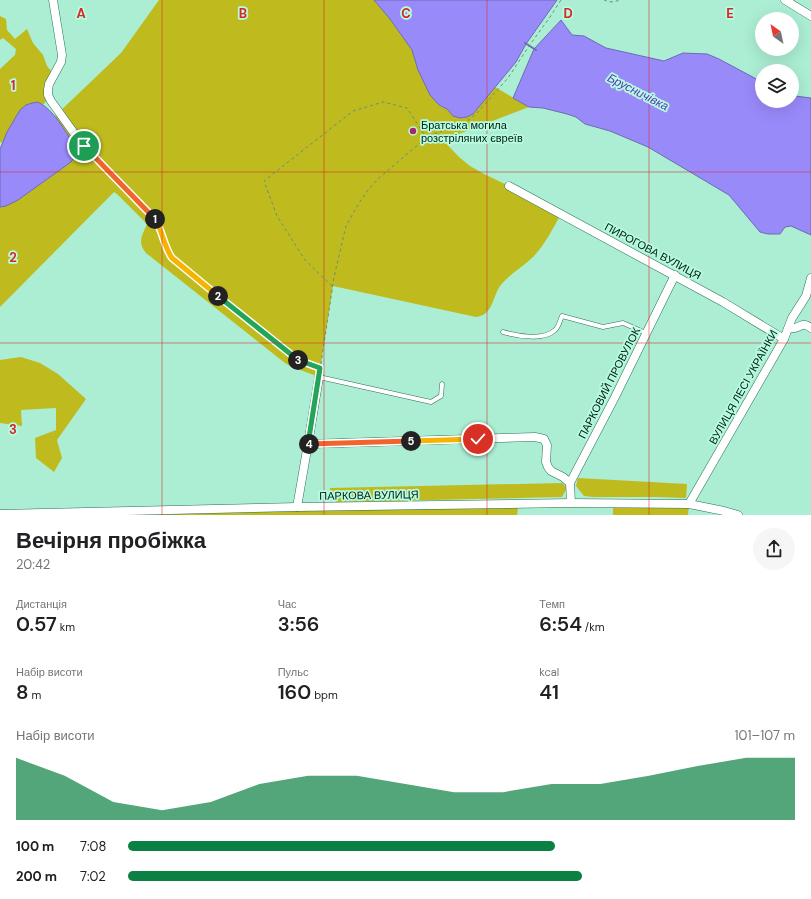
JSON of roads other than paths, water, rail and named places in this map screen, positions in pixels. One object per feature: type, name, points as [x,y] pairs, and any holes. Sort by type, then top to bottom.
[{"type":"street","points":[[785,0],[811,16]]},
{"type":"street","points":[[54,1],[62,55],[61,62],[50,84],[48,95],[84,146]]},
{"type":"street","name":"ПИРОГОВА ВУЛИЦЯ","points":[[509,186],[724,302],[784,339]]},
{"type":"street","name":"ПАРКОВИЙ ПРОВУЛОК","points":[[570,484],[675,275]]},
{"type":"street","name":"ВУЛИЦЯ ЛЕСІ УКРАЇНКИ","points":[[689,504],[784,339],[792,318],[806,296],[811,278]]},
{"type":"street","points":[[788,329],[807,324],[811,328]]},
{"type":"street","points":[[297,507],[319,377]]},
{"type":"street","points":[[308,444],[535,437],[544,440],[547,445],[546,462],[548,467],[551,471],[563,477],[570,484],[571,503]]},
{"type":"street","name":"ПАРКОВА ВУЛИЦЯ","points":[[0,514],[297,507],[571,503],[689,504],[738,515]]},
{"type":"lane","points":[[503,332],[515,335],[547,335],[556,329],[562,316],[603,327],[623,323],[646,333]]},
{"type":"lane","points":[[319,377],[431,402],[441,396],[442,384]]},
{"type":"water","points":[[374,0],[557,0],[526,44],[516,62],[473,114],[460,118],[453,116],[447,109],[439,105],[430,95],[418,70],[412,50],[390,19]]},
{"type":"water","points":[[561,20],[572,35],[584,36],[606,48],[664,61],[683,53],[707,54],[719,59],[755,78],[755,108],[799,108],[799,96],[811,98],[811,235],[791,226],[785,227],[780,234],[760,232],[729,195],[648,147],[610,131],[585,124],[576,117],[543,108],[529,107],[513,98],[534,49]]},
{"type":"water","points":[[38,102],[49,110],[59,121],[75,146],[75,154],[71,162],[18,200],[6,206],[0,207],[0,149],[7,132],[20,110],[26,105]]},
{"type":"waterway","name":"Брусничівка","points":[[525,43],[536,50]]},
{"type":"place","name":"Братська могила розстріляних євреїв","points":[[413,131]]}]
